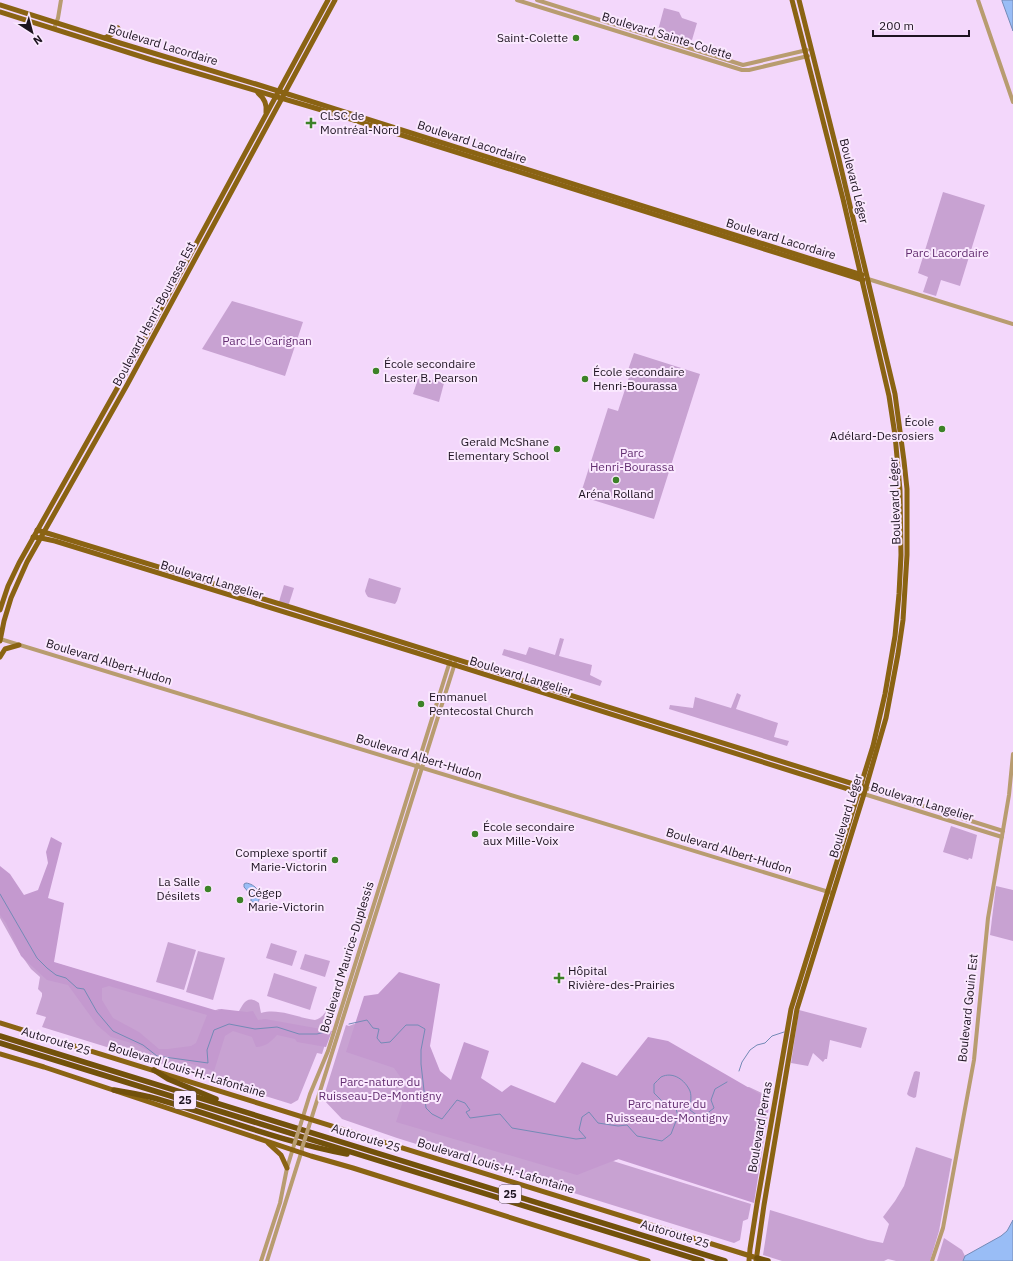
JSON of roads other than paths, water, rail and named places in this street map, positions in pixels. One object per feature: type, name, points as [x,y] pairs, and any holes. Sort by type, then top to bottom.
[{"type":"highway","name":"Autoroute 25","points":[[0,1036],[725,1261]]},
{"type":"highway","name":"Autoroute 25","points":[[0,1043],[702,1261]]},
{"type":"highway","points":[[154,1070],[168,1080],[242,1111]]},
{"type":"highway","points":[[114,1090],[148,1096],[318,1147],[370,1158]]},
{"type":"highway","points":[[757,1259],[768,1261]]},
{"type":"main road","name":"Boulevard Henri-Bourassa Est","points":[[0,610],[10,580],[137,353],[328,0]]},
{"type":"main road","name":"Boulevard Henri-Bourassa Est","points":[[0,640],[4,620],[15,588],[27,562],[127,385],[335,0]]},
{"type":"main road","name":"Boulevard Léger","points":[[792,0],[884,374],[894,424],[900,490],[901,523],[899,589],[892,653],[866,788],[830,892],[796,998]]},
{"type":"main road","name":"Boulevard Léger","points":[[799,0],[891,374],[900,424],[908,522],[906,572],[896,671],[886,718],[858,792],[830,892]]},
{"type":"main road","name":"Boulevard Lacordaire","points":[[0,5],[120,44],[285,93],[860,275],[868,279]]},
{"type":"main road","name":"Boulevard Lacordaire","points":[[0,12],[862,280],[868,279]]},
{"type":"main road","points":[[105,38],[118,28]]},
{"type":"main road","points":[[253,91],[261,96],[267,108],[264,117]]},
{"type":"main road","name":"Boulevard Langelier","points":[[37,530],[866,788]]},
{"type":"main road","name":"Boulevard Langelier","points":[[33,538],[41,538],[864,794]]},
{"type":"main road","points":[[0,658],[5,649],[19,645]]},
{"type":"main road","name":"Boulevard Perras","points":[[749,1259],[785,1040],[796,998]]},
{"type":"main road","name":"Boulevard Perras","points":[[757,1259],[764,1206],[791,1043],[796,998]]},
{"type":"main road","name":"Boulevard Louis-H.-Lafontaine","points":[[0,1023],[312,1119],[749,1259],[757,1259]]},
{"type":"main road","points":[[0,1054],[114,1090],[267,1142],[302,1150],[353,1168],[648,1261]]},
{"type":"main road","points":[[267,1142],[280,1155],[287,1168]]},
{"type":"street","points":[[54,29],[61,0]]},
{"type":"street","name":"Boulevard Sainte-Colette","points":[[517,0],[742,70],[749,70],[806,53]]},
{"type":"street","name":"Boulevard Sainte-Colette","points":[[536,0],[743,65],[812,52]]},
{"type":"street","points":[[978,0],[1013,102]]},
{"type":"street","name":"Boulevard Lacordaire","points":[[868,279],[1013,324]]},
{"type":"street","name":"Boulevard Albert-Hudon","points":[[0,640],[830,892]]},
{"type":"street","name":"Boulevard Maurice-Duplessis","points":[[261,1261],[280,1203],[287,1168],[310,1094],[328,1051],[417,766],[454,659]]},
{"type":"street","name":"Boulevard Maurice-Duplessis","points":[[267,1261],[422,768],[452,665]]},
{"type":"street","name":"Boulevard Gouin Est","points":[[932,1261],[941,1233],[974,1060],[988,918],[1004,831],[1013,754]]},
{"type":"street","name":"Boulevard Langelier","points":[[866,788],[1004,831]]},
{"type":"street","name":"Boulevard Langelier","points":[[864,794],[1002,837]]},
{"type":"water","points":[[1013,0],[1013,31],[1002,1]]},
{"type":"water","points":[[246,883],[255,887],[259,892],[260,895],[258,902],[254,903],[251,901],[251,895],[244,887],[244,884]]},
{"type":"water","points":[[1013,1220],[1013,1261],[963,1261],[965,1256],[1001,1236],[1007,1231]]},
{"type":"waterway","points":[[0,894],[37,958],[56,975],[66,978],[77,988],[84,989],[97,1012],[113,1031],[143,1045],[157,1056],[208,1063],[207,1050],[214,1030],[229,1024],[255,1029],[277,1027],[299,1034],[317,1034],[329,1031]]},
{"type":"waterway","points":[[349,1024],[367,1020],[373,1028],[379,1029],[377,1038],[381,1043],[390,1042],[406,1025],[418,1025],[425,1029],[421,1050],[421,1064],[426,1108],[432,1114],[442,1119],[457,1100],[465,1103],[470,1110],[466,1112],[470,1118],[500,1114],[512,1128],[576,1139],[586,1138],[579,1130],[582,1117],[589,1112],[598,1123],[618,1126],[627,1125],[637,1136],[662,1141],[671,1134],[678,1116],[675,1105],[662,1101],[654,1093],[654,1084],[661,1077],[670,1075],[682,1080],[685,1083],[691,1093],[690,1110],[698,1116],[705,1115],[714,1108],[711,1100],[715,1089],[727,1082]]},
{"type":"waterway","points":[[739,1071],[742,1062],[750,1050],[757,1045],[765,1043],[772,1036],[784,1032]]},
{"type":"place","name":"Saint-Colette","points":[[576,38]]},
{"type":"place","name":"CLSC de Montréal-Nord","points":[[311,123]]},
{"type":"place","name":"École secondaire Lester B. Pearson","points":[[376,371]]},
{"type":"place","name":"École secondaire Henri-Bourassa","points":[[585,379]]},
{"type":"place","name":"École Adélard-Desrosiers","points":[[942,429]]},
{"type":"place","name":"Gerald McShane Elementary School","points":[[557,449]]},
{"type":"place","name":"Aréna Rolland","points":[[616,480]]},
{"type":"place","name":"Emmanuel Pentecostal Church","points":[[421,704]]},
{"type":"place","name":"École secondaire aux Mille-Voix","points":[[475,834]]},
{"type":"place","name":"Complexe sportif Marie-Victorin","points":[[335,860]]},
{"type":"place","name":"La Salle Désilets","points":[[208,889]]},
{"type":"place","name":"Cégep Marie-Victorin","points":[[240,900]]},
{"type":"place","name":"Hôpital Rivière-des-Prairies","points":[[559,978]]},
{"type":"park label","name":"Parc Lacordaire","points":[[947,253]]},
{"type":"park label","name":"Parc Le Carignan","points":[[267,341]]},
{"type":"park label","name":"Parc Henri-Bourassa","points":[[632,460]]},
{"type":"park label","name":"Parc-nature du Ruisseau-De-Montigny","points":[[380,1089]]},
{"type":"park label","name":"Parc nature du Ruisseau-de-Montigny","points":[[667,1111]]}]
